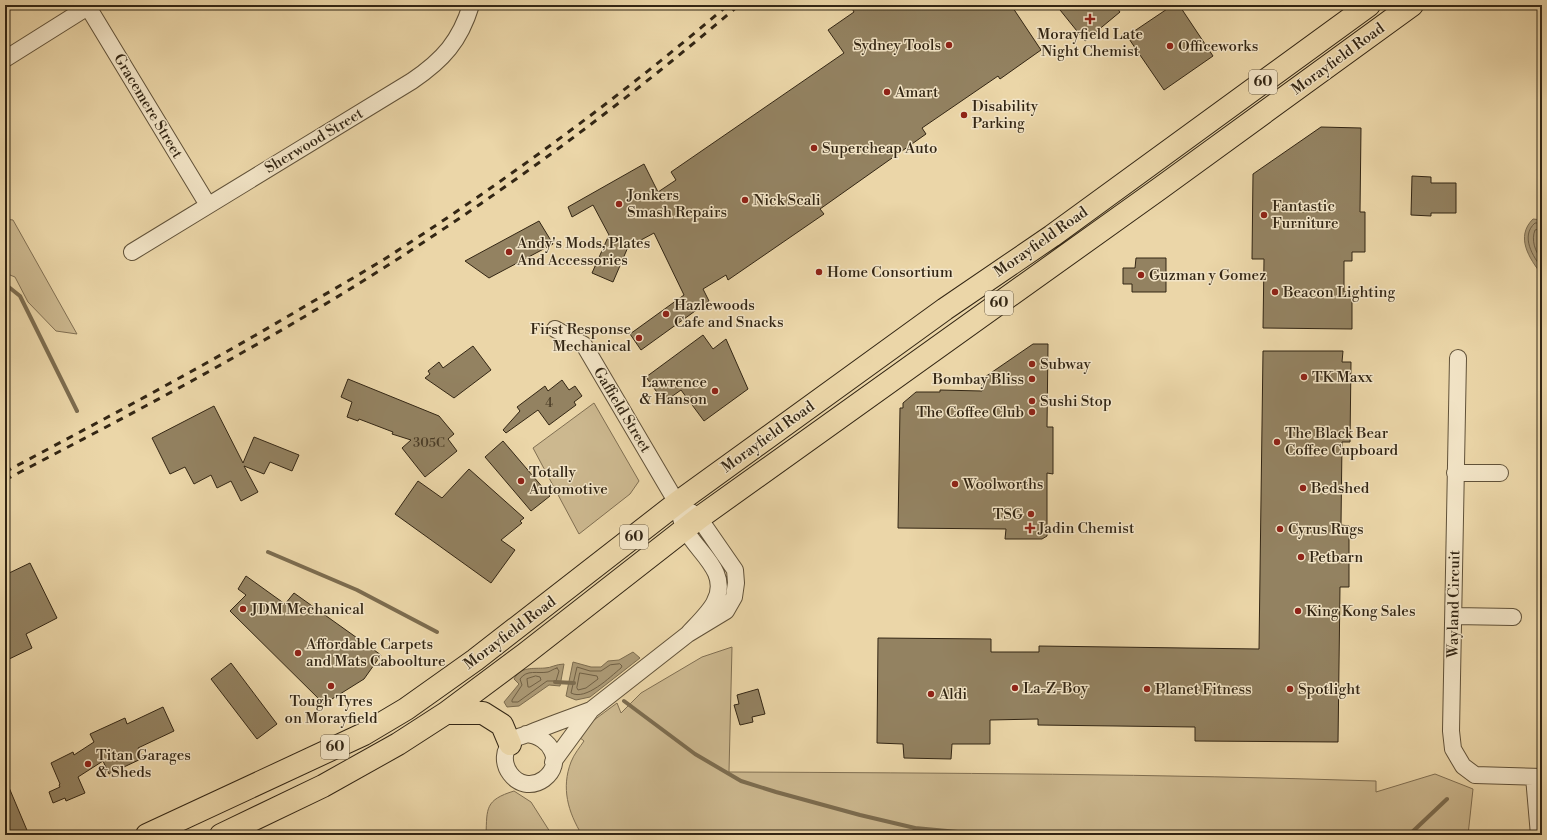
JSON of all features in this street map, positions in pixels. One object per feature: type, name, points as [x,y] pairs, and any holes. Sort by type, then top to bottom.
[{"type":"main road","name":"Morayfield Road","points":[[148,835],[364,734],[406,709],[487,651],[677,503],[939,313],[1052,236],[1369,5]]},
{"type":"main road","name":"Morayfield Road","points":[[221,835],[238,830],[323,786],[398,744],[446,713],[692,523],[1181,173],[1412,5]]},
{"type":"main road","points":[[446,713],[483,713],[502,725],[518,739]]},
{"type":"street","name":"Sherwood Street","points":[[132,252],[428,71],[456,41],[462,30],[471,5]]},
{"type":"street","name":"Gracemere Street","points":[[89,6],[208,206]]},
{"type":"street","points":[[5,59],[89,6]]},
{"type":"street","name":"Gaffield Street","points":[[555,329],[584,345],[677,503]]},
{"type":"street","name":"Wayland Circuit","points":[[1458,358],[1451,731],[1453,749],[1463,766],[1475,774],[1538,777]]},
{"type":"street","points":[[1455,473],[1500,473]]},
{"type":"street","points":[[591,710],[518,739],[506,750],[505,764],[510,775],[520,782],[531,784],[544,779],[549,774],[553,762],[591,710],[688,634],[726,610],[734,597],[736,583],[735,570],[692,523],[677,503]]},
{"type":"street","points":[[1454,616],[1514,617]]},
{"type":"street","points":[[518,739],[534,735],[541,737],[551,748],[553,762]]},
{"type":"street","points":[[1538,777],[1540,835]]},
{"type":"shaded area","points":[[5,219],[13,220],[77,334],[56,331],[28,302],[15,277],[5,273]]},
{"type":"shaded area","points":[[594,403],[639,481],[630,494],[579,534],[533,448]]},
{"type":"shaded area","points":[[732,647],[729,772],[1133,775],[1376,781],[1376,792],[1435,774],[1473,789],[1468,835],[582,835],[573,818],[566,790],[568,772],[572,759],[584,741],[579,737],[590,723],[617,703],[621,713],[641,693],[702,657]]},
{"type":"shaded area","points":[[514,791],[531,802],[552,835],[486,835],[487,818],[490,806],[498,798]]},
{"type":"water","points":[[1533,219],[1542,220],[1542,275],[1529,255],[1526,247],[1525,233]]},
{"type":"water","points":[[633,652],[640,658],[590,697],[576,700],[566,696],[573,662],[591,667],[601,667],[608,661],[619,660]]},
{"type":"water","points":[[564,664],[560,686],[549,685],[519,706],[507,707],[504,702],[519,684],[514,679],[520,672],[528,669],[547,668]]},
{"type":"building","points":[[850,5],[1011,5],[1041,50],[1000,79],[998,76],[922,128],[926,134],[820,209],[824,214],[728,280],[726,275],[703,289],[709,301],[641,350],[630,334],[684,295],[654,233],[628,247],[613,282],[592,273],[609,235],[593,205],[572,217],[568,207],[644,164],[658,192],[676,180],[671,172],[844,53],[828,30],[854,12]]},
{"type":"building","name":"Morayfield Late Night Chemist","points":[[1056,5],[1115,5],[1120,12],[1085,41]]},
{"type":"building","name":"Officeworks","points":[[1173,5],[1179,5],[1213,56],[1164,90],[1127,36]]},
{"type":"building","points":[[1321,127],[1361,128],[1360,212],[1365,212],[1365,252],[1352,252],[1352,261],[1344,261],[1344,292],[1352,292],[1352,329],[1263,328],[1264,259],[1252,259],[1253,174]]},
{"type":"building","points":[[1412,176],[1431,177],[1431,183],[1456,183],[1456,213],[1431,213],[1431,216],[1411,215]]},
{"type":"building","name":"Andy's Mods, Plates And Accessories","points":[[539,221],[553,244],[489,278],[465,261]]},
{"type":"building","name":"Guzman y Gomez","points":[[1136,258],[1166,258],[1166,292],[1132,292],[1132,284],[1123,284],[1123,268],[1135,268]]},
{"type":"building","points":[[703,335],[713,349],[726,339],[748,389],[704,421],[681,390],[664,402],[646,377]]},
{"type":"building","name":"Woolworths","points":[[1033,344],[1048,344],[1047,427],[1053,427],[1053,474],[1047,473],[1047,536],[1042,539],[1005,539],[1006,529],[898,528],[900,408],[903,408],[903,403],[916,392],[940,392],[940,390],[982,391],[982,379]]},
{"type":"building","points":[[473,346],[491,370],[454,398],[425,378],[430,374],[428,371],[439,362],[443,368]]},
{"type":"building","points":[[1263,351],[1343,351],[1342,362],[1351,362],[1350,442],[1342,442],[1341,525],[1349,526],[1349,587],[1340,587],[1338,742],[1195,741],[1195,727],[1038,725],[1038,719],[990,720],[990,744],[952,744],[951,759],[904,758],[903,744],[877,743],[878,638],[991,639],[991,652],[1039,652],[1039,646],[1259,649]]},
{"type":"building","points":[[348,379],[439,416],[454,434],[448,439],[457,451],[425,477],[402,448],[411,440],[392,434],[393,432],[359,419],[358,421],[347,417],[352,402],[341,397]]},
{"type":"building","points":[[562,380],[569,390],[575,386],[582,396],[574,402],[576,405],[549,425],[538,410],[506,433],[503,430],[520,411],[517,407],[545,386],[548,391]]},
{"type":"building","points":[[214,406],[243,463],[254,437],[299,455],[292,471],[270,462],[264,474],[244,466],[258,492],[241,501],[231,481],[217,488],[211,475],[194,484],[185,467],[170,474],[152,438]]},
{"type":"building","points":[[503,441],[550,496],[531,511],[485,457]]},
{"type":"building","points":[[469,469],[524,518],[520,521],[522,523],[501,540],[515,550],[491,583],[395,514],[418,481],[442,498]]},
{"type":"building","points":[[30,563],[57,618],[26,634],[32,648],[5,661],[5,575]]},
{"type":"building","points":[[246,576],[285,604],[294,593],[381,655],[364,679],[324,704],[230,611],[246,595],[238,589]]},
{"type":"building","points":[[231,663],[277,724],[257,739],[211,679]]},
{"type":"building","points":[[758,689],[765,714],[752,717],[753,722],[740,725],[734,705],[739,704],[737,695]]},
{"type":"building","points":[[163,707],[174,731],[138,748],[143,758],[109,774],[103,761],[78,777],[85,793],[66,801],[65,798],[53,803],[49,792],[60,787],[60,784],[51,763],[73,752],[74,755],[94,742],[90,734],[125,718],[127,724]]},
{"type":"building","points":[[5,778],[29,835],[5,835]]},
{"type":"waterway","points":[[5,284],[20,296],[77,411]]},
{"type":"waterway","points":[[268,552],[357,590],[437,632]]},
{"type":"waterway","points":[[555,682],[574,683]]},
{"type":"waterway","points":[[624,701],[695,754],[741,781],[860,815],[915,828],[990,835]]},
{"type":"waterway","points":[[1409,835],[1447,799]]},
{"type":"waterway","points":[[913,835],[915,828]]},
{"type":"railway","points":[[5,472],[198,368],[383,260],[428,231],[516,170],[603,106],[687,40],[728,5]]},
{"type":"railway","points":[[5,480],[238,355],[370,277],[434,235],[559,148],[620,102],[739,5]]},
{"type":"place","name":"Morayfield Late Night Chemist","points":[[1090,19]]},
{"type":"place","name":"Sydney Tools","points":[[949,45]]},
{"type":"place","name":"Officeworks","points":[[1170,46]]},
{"type":"place","name":"Amart","points":[[887,92]]},
{"type":"place","name":"Disability Parking","points":[[964,115]]},
{"type":"place","name":"Supercheap Auto","points":[[814,148]]},
{"type":"place","name":"Nick Scali","points":[[745,200]]},
{"type":"place","name":"Jonkers Smash Repairs","points":[[619,204]]},
{"type":"place","name":"Fantastic Furniture","points":[[1264,215]]},
{"type":"place","name":"Andy's Mods, Plates And Accessories","points":[[509,252]]},
{"type":"place","name":"Home Consortium","points":[[819,272]]},
{"type":"place","name":"Guzman y Gomez","points":[[1141,275]]},
{"type":"place","name":"Beacon Lighting","points":[[1275,292]]},
{"type":"place","name":"Hazlewoods Cafe and Snacks","points":[[666,314]]},
{"type":"place","name":"First Response Mechanical","points":[[639,338]]},
{"type":"place","name":"Subway","points":[[1032,364]]},
{"type":"place","name":"TK Maxx","points":[[1304,377]]},
{"type":"place","name":"Bombay Bliss","points":[[1032,379]]},
{"type":"place","name":"Lawrence & Hanson","points":[[715,391]]},
{"type":"place","name":"Sushi Stop","points":[[1032,401]]},
{"type":"place","name":"The Coffee Club","points":[[1032,412]]},
{"type":"place","name":"The Black Bear Coffee Cupboard","points":[[1277,442]]},
{"type":"place","name":"Totally Automotive","points":[[521,481]]},
{"type":"place","name":"Woolworths","points":[[955,484]]},
{"type":"place","name":"Bedshed","points":[[1303,488]]},
{"type":"place","name":"TSG","points":[[1031,514]]},
{"type":"place","name":"Jadin Chemist","points":[[1030,528]]},
{"type":"place","name":"Cyrus Rugs","points":[[1280,529]]},
{"type":"place","name":"Petbarn","points":[[1301,557]]},
{"type":"place","name":"JDM Mechanical","points":[[243,609]]},
{"type":"place","name":"King Kong Sales","points":[[1298,611]]},
{"type":"place","name":"Affordable Carpets and Mats Caboolture","points":[[298,653]]},
{"type":"place","name":"Tough Tyres on Morayfield","points":[[331,686]]},
{"type":"place","name":"La-Z-Boy","points":[[1015,688]]},
{"type":"place","name":"Planet Fitness","points":[[1147,689]]},
{"type":"place","name":"Spotlight","points":[[1290,689]]},
{"type":"place","name":"Aldi","points":[[931,694]]},
{"type":"place","name":"Titan Garages & Sheds","points":[[88,764]]}]
